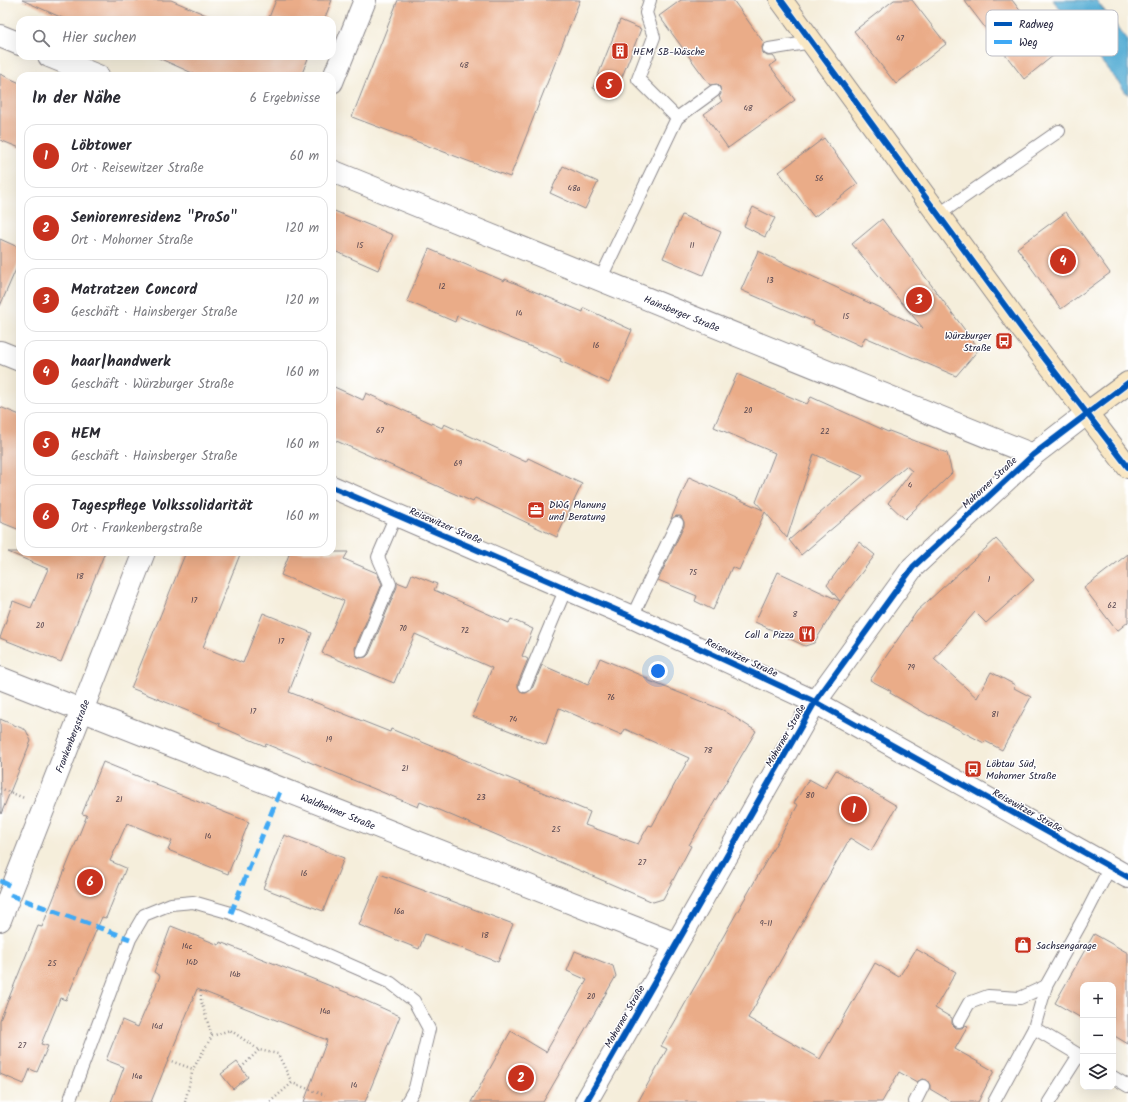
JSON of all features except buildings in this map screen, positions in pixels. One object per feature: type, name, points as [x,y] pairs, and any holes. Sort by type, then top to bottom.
[{"type":"main road","points":[[781,0],[1022,330],[1128,467]]},
{"type":"main road","points":[[1086,414],[1128,383]]},
{"type":"street","points":[[336,72],[365,0]]},
{"type":"street","points":[[0,36],[16,42]]},
{"type":"street","points":[[59,60],[88,72]]},
{"type":"street","name":"Hainsberger Straße","points":[[336,173],[1033,455]]},
{"type":"street","points":[[0,352],[16,358]]},
{"type":"street","name":"Mohorner Straße","points":[[586,1102],[815,702],[913,567],[1033,455],[1086,414]]},
{"type":"street","name":"Reisewitzer Straße","points":[[336,489],[632,617],[815,702],[1119,872]]},
{"type":"street","name":"Frankenbergstraße","points":[[0,920],[142,556]]},
{"type":"street","name":"Waldheimer Straße","points":[[0,678],[676,944]]},
{"type":"lane","points":[[650,0],[646,13],[654,37],[638,79],[677,118]]},
{"type":"lane","points":[[769,49],[812,42]]},
{"type":"lane","points":[[600,280],[677,118],[714,90]]},
{"type":"lane","points":[[938,215],[1059,131]]},
{"type":"lane","points":[[362,650],[390,584],[378,557],[396,515]]},
{"type":"lane","points":[[632,617],[677,523]]},
{"type":"lane","points":[[525,686],[566,588]]},
{"type":"lane","points":[[994,1102],[1034,1028],[1046,986],[1086,914],[1119,872]]},
{"type":"lane","points":[[69,1102],[133,933],[144,916],[170,904],[193,902],[231,913],[391,983],[414,1001],[428,1029],[415,1088],[407,1102]]},
{"type":"lane","points":[[959,1021],[969,1003],[988,996],[1020,998],[1046,986]]},
{"type":"lane","points":[[1034,1028],[1080,1056]]},
{"type":"lane","points":[[1049,1102],[1080,1058]]},
{"type":"lane","points":[[1116,1079],[1128,1086]]},
{"type":"lane","points":[[915,1102],[923,1086]]},
{"type":"path","points":[[201,991],[201,1001],[212,1036]]},
{"type":"path","points":[[185,1102],[193,1069],[212,1036],[230,1030],[259,1050],[278,1054],[292,1082],[325,1095]]},
{"type":"path","points":[[241,1068],[259,1050]]},
{"type":"path","points":[[168,1060],[193,1069]]},
{"type":"path","points":[[270,1102],[292,1082]]},
{"type":"water","points":[[1053,0],[1096,0],[1104,10],[1061,10]]},
{"type":"water","points":[[1118,28],[1128,41],[1128,95],[1097,56],[1118,56]]},
{"type":"marked path","points":[[231,913],[281,789]]},
{"type":"marked path","points":[[0,881],[13,887]]},
{"type":"marked path","points":[[10,895],[130,939]]},
{"type":"cycle path","points":[[781,0],[1022,329],[1128,467]]},
{"type":"cycle path","points":[[586,1102],[815,702],[913,567],[1033,455],[1128,383]]},
{"type":"cycle path","points":[[336,489],[632,617],[815,702],[1128,877]]},
{"type":"place","name":"HEM SB-Wäsche","points":[[620,51]]},
{"type":"place","name":"HEM","points":[[609,85]]},
{"type":"place","name":"haar|handwerk","points":[[1063,261]]},
{"type":"place","name":"Matratzen Concord","points":[[919,300]]},
{"type":"place","name":"Würzburger Straße","points":[[1004,341]]},
{"type":"place","name":"DWG Planung und Beratung","points":[[536,510]]},
{"type":"place","name":"Call a Pizza","points":[[807,634]]},
{"type":"place","name":"Löbtau Süd, Mohorner Straße","points":[[973,769]]},
{"type":"place","name":"Löbtower","points":[[854,809]]},
{"type":"place","name":"Tagespflege Volkssolidarität","points":[[90,882]]},
{"type":"place","name":"Sachsengarage","points":[[1023,945]]},
{"type":"place","name":"Seniorenresidenz \"ProSo\"","points":[[521,1078]]}]
